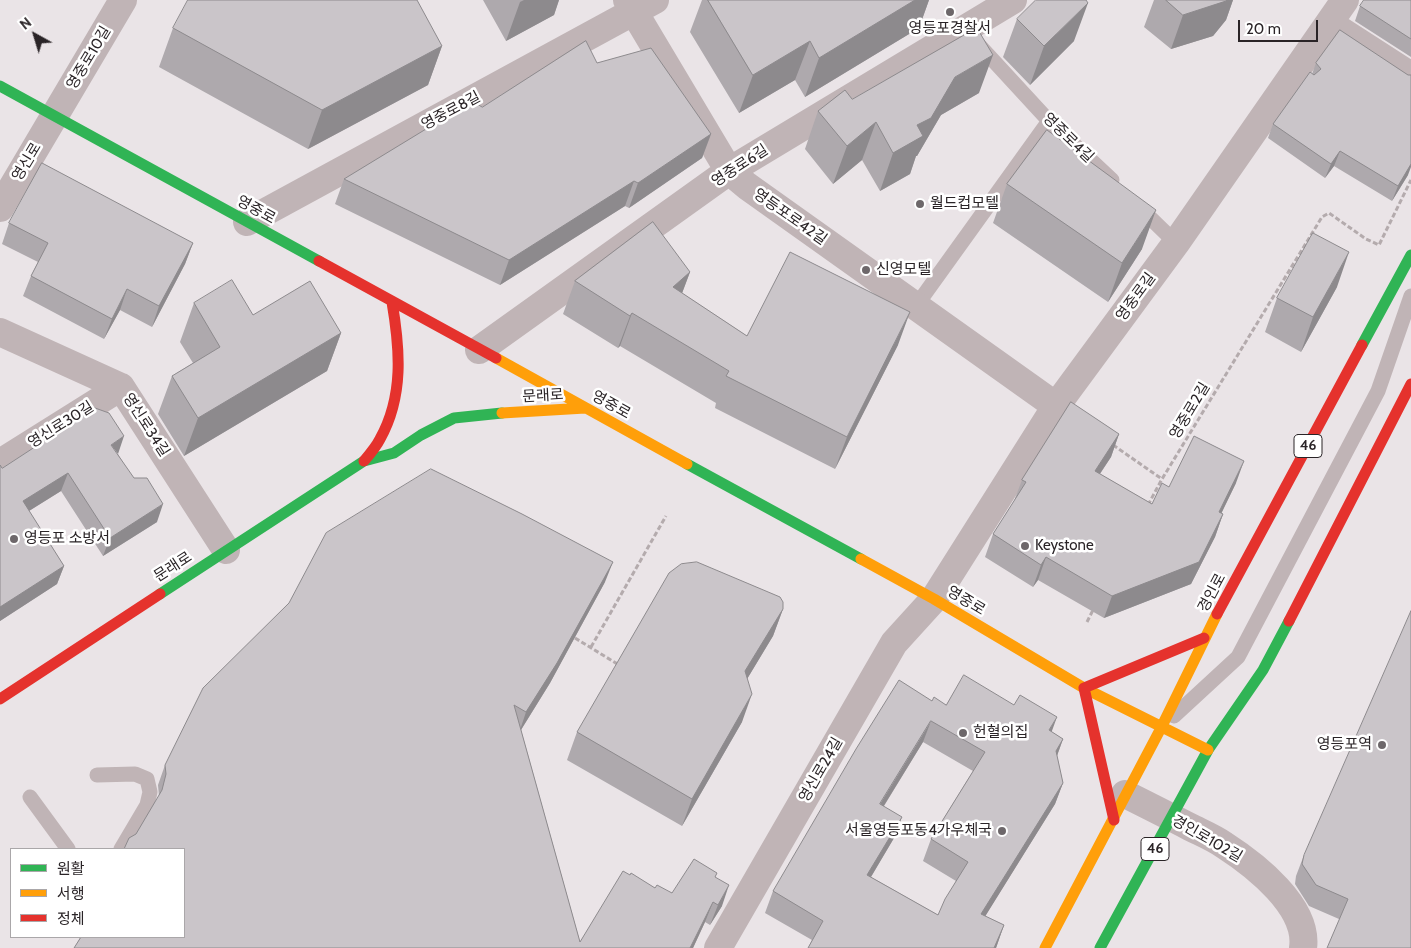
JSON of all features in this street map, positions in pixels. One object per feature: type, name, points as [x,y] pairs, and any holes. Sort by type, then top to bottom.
[{"type":"main road","name":"영중로","points":[[0,86],[934,599],[1084,688],[1208,750]]},
{"type":"main road","name":"경인로","points":[[1045,948],[1114,820],[1125,794],[1161,728],[1204,638],[1411,255]]},
{"type":"main road","name":"문래로","points":[[364,461],[382,436],[396,403],[399,387],[398,341],[392,302]]},
{"type":"main road","name":"46","points":[[1100,948],[1208,750],[1263,670],[1411,384]]},
{"type":"main road","name":"문래로","points":[[0,699],[364,461],[394,452],[454,418],[481,414],[586,408]]},
{"type":"main road","points":[[1114,820],[1084,688],[1204,638]]},
{"type":"street","name":"영중로10길","points":[[54,116],[123,0]]},
{"type":"street","name":"영중로6길","points":[[479,350],[729,171],[1013,0]]},
{"type":"street","name":"영중로길","points":[[934,599],[1056,406],[1176,243],[1345,0]]},
{"type":"street","name":"영등포로42길","points":[[639,4],[729,171],[747,186],[1056,406]]},
{"type":"street","name":"영중로8길","points":[[247,222],[639,4]]},
{"type":"street","points":[[1329,23],[1411,76]]},
{"type":"street","name":"영신로","points":[[0,208],[54,116]]},
{"type":"street","name":"영신로34길","points":[[0,332],[121,387],[226,550]]},
{"type":"street","name":"영신로30길","points":[[0,463],[121,387]]},
{"type":"street","name":"영신로24길","points":[[718,948],[894,643],[934,599]]},
{"type":"street","name":"경인로102길","points":[[1125,794],[1223,844],[1245,860],[1283,894],[1297,918],[1304,939],[1303,948]]},
{"type":"lane","name":"영중로4길","points":[[964,29],[1049,120],[1176,243]]},
{"type":"lane","points":[[916,306],[1049,120]]},
{"type":"lane","points":[[1161,728],[1238,657],[1378,391],[1411,296]]},
{"type":"lane","points":[[97,775],[134,774],[147,780],[150,792],[147,805],[122,848]]},
{"type":"lane","points":[[30,797],[67,848]]},
{"type":"path","name":"영중로2길","points":[[1144,512],[1162,479],[1322,216],[1329,213],[1366,239],[1380,245],[1411,180]]},
{"type":"path","points":[[1105,440],[1162,479]]},
{"type":"path","points":[[591,647],[666,516]]},
{"type":"path","points":[[1086,622],[1096,605]]},
{"type":"path","points":[[575,638],[621,666]]},
{"type":"building","points":[[188,0],[417,0],[442,46],[322,110],[173,28]]},
{"type":"building","points":[[708,0],[915,0],[819,58],[810,41],[753,75]]},
{"type":"building","points":[[1036,0],[1086,0],[1088,3],[1044,46],[1017,19]]},
{"type":"building","points":[[1166,0],[1227,0],[1183,15]]},
{"type":"building","points":[[1364,0],[1411,0],[1411,39],[1360,6]]},
{"type":"building","points":[[977,28],[993,55],[955,77],[931,118],[917,125],[923,136],[893,153],[876,122],[847,146],[818,111],[845,90],[852,99]]},
{"type":"building","points":[[1340,30],[1408,75],[1411,75],[1411,164],[1398,186],[1340,151],[1331,164],[1273,124],[1310,72],[1314,75],[1321,69],[1316,63]]},
{"type":"building","points":[[586,41],[597,63],[651,48],[711,134],[638,183],[634,181],[509,260],[344,179],[472,101],[482,107]]},
{"type":"building","points":[[1047,130],[1156,210],[1122,263],[1007,184]]},
{"type":"building","points":[[42,163],[193,243],[159,306],[127,289],[112,319],[31,276],[48,243],[9,223]]},
{"type":"building","points":[[653,222],[690,272],[673,287],[747,336],[790,252],[910,312],[847,437],[726,376],[729,371],[632,313],[630,316],[575,281]]},
{"type":"building","points":[[1313,233],[1349,252],[1313,317],[1277,298]]},
{"type":"building","points":[[232,280],[253,315],[310,281],[341,333],[198,418],[172,376],[220,347],[194,303]]},
{"type":"building","points":[[1071,402],[1119,434],[1095,471],[1152,504],[1162,483],[1169,487],[1194,436],[1244,461],[1219,512],[1223,514],[1199,562],[1112,596],[1046,557],[1041,565],[993,534],[1026,482],[1022,480]]},
{"type":"building","points":[[95,408],[109,413],[124,436],[111,445],[134,478],[147,478],[163,504],[110,538],[68,473],[23,501],[64,566],[0,607],[0,465],[2,468]]},
{"type":"building","points":[[431,469],[613,562],[557,663],[526,712],[514,705],[580,942],[623,871],[630,875],[631,873],[655,888],[657,885],[672,893],[694,859],[717,873],[715,877],[729,885],[718,905],[713,902],[690,948],[74,948],[80,938],[185,938],[185,848],[124,848],[129,838],[136,834],[162,790],[166,774],[165,765],[203,688],[289,603],[326,533]]},
{"type":"building","points":[[697,562],[780,597],[783,602],[783,609],[745,671],[752,694],[692,799],[577,732],[669,573],[681,564]]},
{"type":"building","name":"영등포역","points":[[1411,611],[1411,948],[1327,948],[1348,899],[1316,885],[1302,864],[1304,855]]},
{"type":"building","points":[[964,675],[1014,705],[1020,695],[1057,717],[1049,730],[1063,739],[1056,751],[1063,783],[981,914],[1004,925],[994,948],[808,948],[823,921],[773,891],[856,749],[899,680],[932,701],[934,697],[946,705]],"holes":[[[931,721],[985,752],[931,839],[968,862],[945,899],[938,915],[867,875],[902,817],[880,804]]]},
{"type":"traffic: fast","points":[[0,86],[319,261]]},
{"type":"traffic: fast","points":[[1362,345],[1411,255]]},
{"type":"traffic: fast","points":[[160,594],[364,461],[394,453],[421,435],[454,418],[502,413]]},
{"type":"traffic: fast","points":[[687,464],[861,559]]},
{"type":"traffic: fast","points":[[1100,948],[1208,750],[1263,670],[1289,621]]},
{"type":"traffic: slow","points":[[496,358],[687,464]]},
{"type":"traffic: slow","points":[[502,413],[585,408]]},
{"type":"traffic: slow","points":[[861,559],[934,599],[1084,688],[1208,750]]},
{"type":"traffic: slow","points":[[1045,948],[1161,728],[1217,614]]},
{"type":"traffic: jam","points":[[319,261],[496,358]]},
{"type":"traffic: jam","points":[[364,461],[377,445],[388,423],[396,389],[398,355],[392,302]]},
{"type":"traffic: jam","points":[[1217,614],[1362,345]]},
{"type":"traffic: jam","points":[[1289,621],[1411,384]]},
{"type":"traffic: jam","points":[[0,699],[160,594]]},
{"type":"traffic: jam","points":[[1114,820],[1084,688],[1204,638]]},
{"type":"place","name":"영등포경찰서","points":[[950,12]]},
{"type":"place","name":"월드컵모텔","points":[[920,204]]},
{"type":"place","name":"신영모텔","points":[[866,270]]},
{"type":"place","name":"영등포 소방서","points":[[14,539]]},
{"type":"place","name":"Keystone","points":[[1025,546]]},
{"type":"place","name":"헌혈의집","points":[[963,733]]},
{"type":"place","name":"영등포역","points":[[1382,745]]},
{"type":"place","name":"서울영등포동4가우체국","points":[[1002,831]]}]
